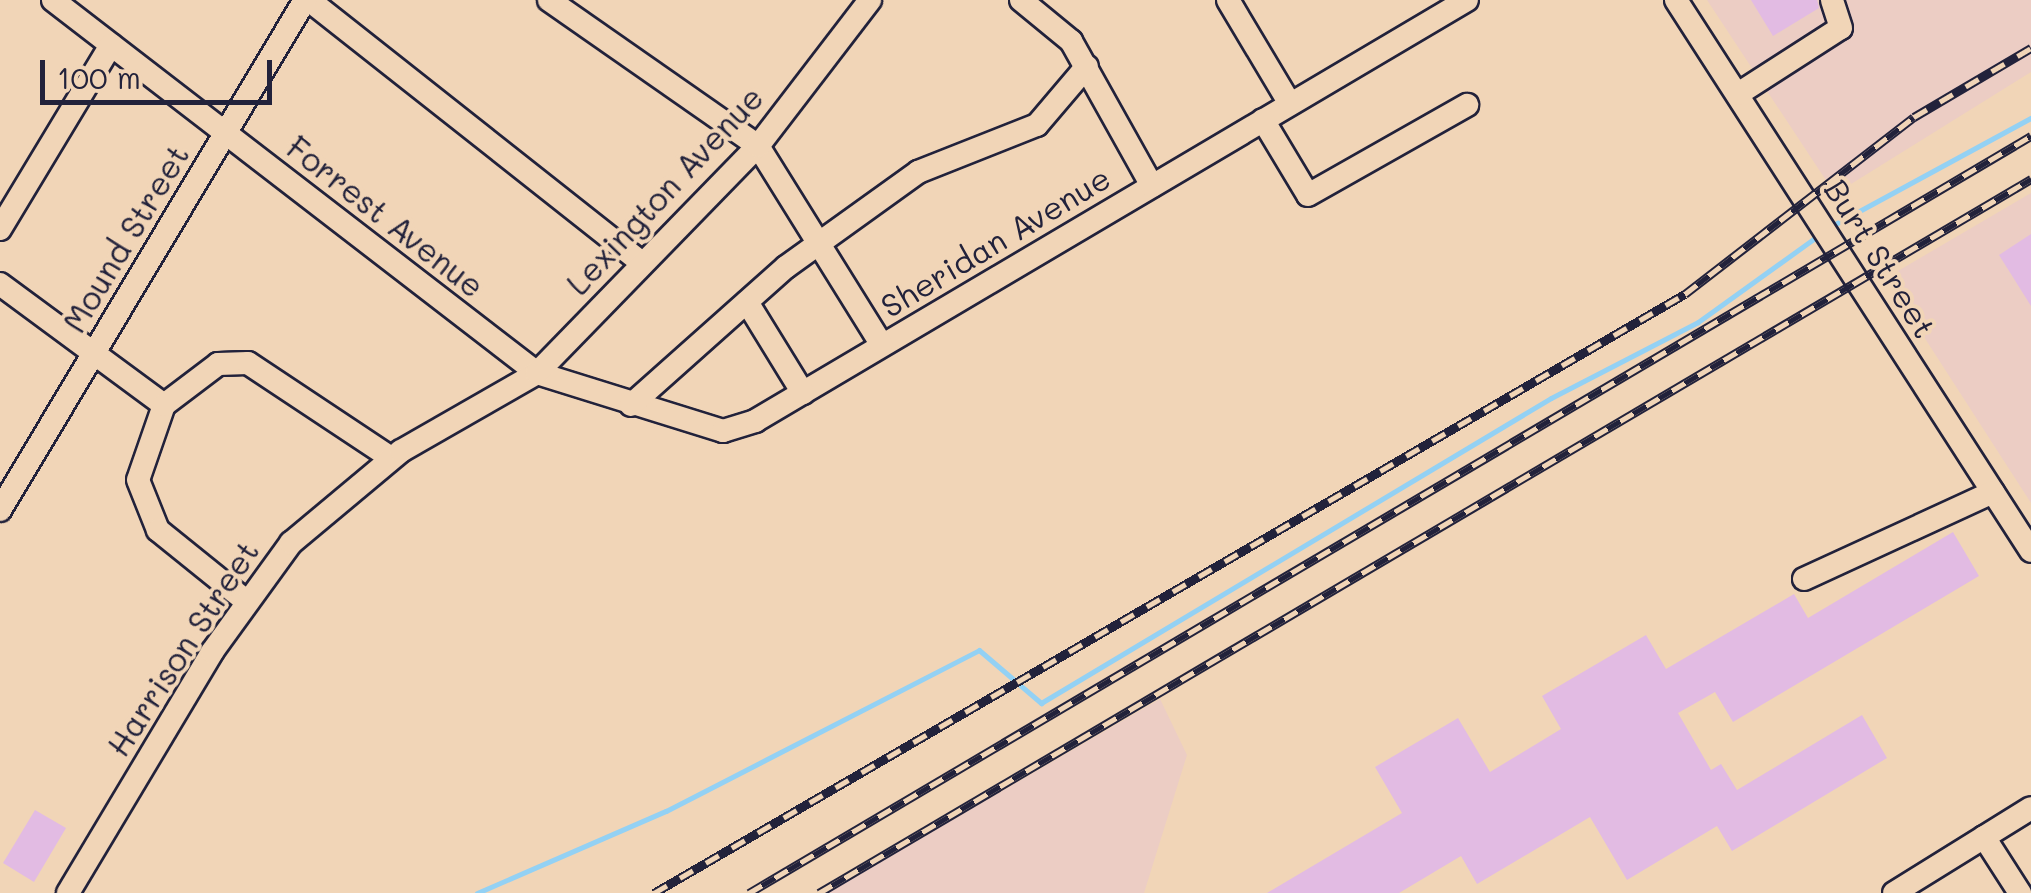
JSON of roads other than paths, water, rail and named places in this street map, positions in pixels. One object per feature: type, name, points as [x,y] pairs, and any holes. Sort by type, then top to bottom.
[{"type":"street","name":"Forrest Avenue","points":[[53,0],[81,9],[111,45],[536,373]]},
{"type":"street","name":"Mound Street","points":[[0,510],[307,0]]},
{"type":"street","points":[[307,0],[642,263]]},
{"type":"street","points":[[549,0],[758,146],[882,346]]},
{"type":"street","name":"Lexington Avenue","points":[[536,373],[758,146],[870,0]]},
{"type":"street","points":[[1021,0],[1087,66],[1152,186]]},
{"type":"street","points":[[1228,0],[1290,104]]},
{"type":"street","name":"Sheridan Avenue","points":[[536,373],[723,431],[803,392],[1466,0]]},
{"type":"street","name":"Burt Street","points":[[1676,0],[2031,551]]},
{"type":"street","points":[[1738,94],[1840,28],[1832,0]]},
{"type":"street","points":[[0,229],[111,45]]},
{"type":"street","points":[[630,405],[746,302],[918,172],[1037,125],[1087,66]]},
{"type":"street","points":[[1264,120],[1308,195],[1468,105]]},
{"type":"street","points":[[0,284],[164,406]]},
{"type":"street","points":[[746,302],[803,392]]},
{"type":"street","points":[[246,601],[158,530],[138,480],[164,406],[218,364],[248,363],[391,458]]},
{"type":"street","name":"Harrison Street","points":[[68,893],[246,601],[320,513],[391,458],[536,373]]},
{"type":"street","points":[[1804,579],[1993,492]]},
{"type":"street","points":[[1894,893],[2031,808]]},
{"type":"street","points":[[1984,837],[2020,893]]},
{"type":"waterway","points":[[1828,228],[2031,118]]},
{"type":"waterway","points":[[477,893],[666,811],[979,650],[1041,703],[1551,398],[1698,322],[1819,235]]},
{"type":"railway","points":[[654,893],[1685,294],[1914,117],[2031,48]]},
{"type":"railway","points":[[749,893],[2031,136]]},
{"type":"railway","points":[[819,893],[2031,179]]}]
